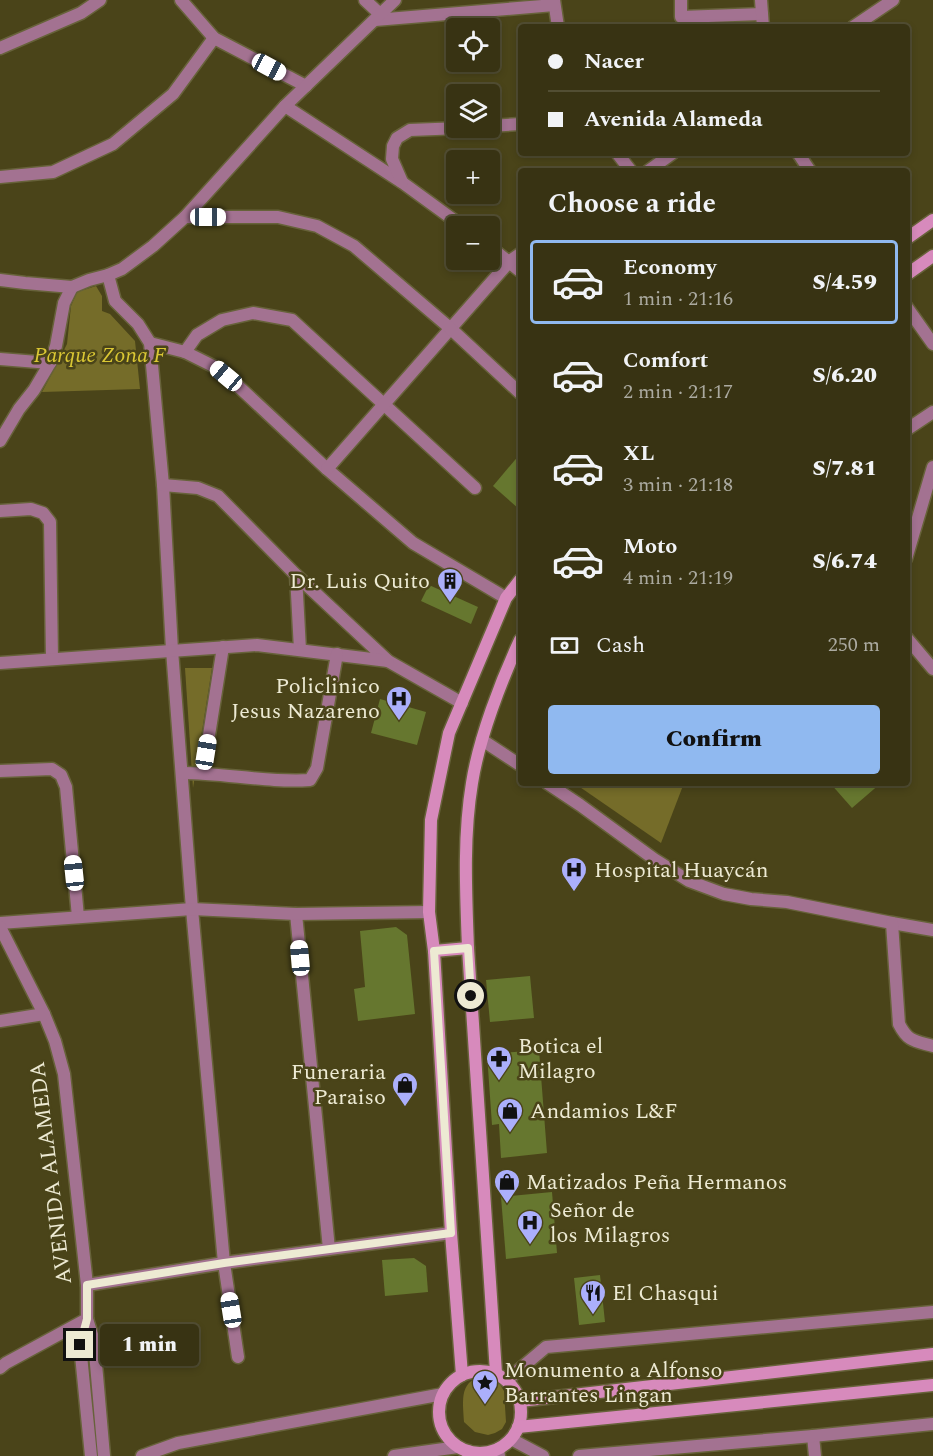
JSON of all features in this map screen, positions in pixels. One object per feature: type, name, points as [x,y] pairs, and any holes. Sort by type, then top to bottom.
[{"type":"main road","points":[[910,237],[933,220]]},
{"type":"main road","points":[[910,271],[933,256]]},
{"type":"main road","points":[[462,1375],[434,951],[429,912],[431,820],[449,733],[506,598],[518,583]]},
{"type":"main road","points":[[502,1377],[468,948],[467,824],[472,782],[482,740],[518,645]]},
{"type":"main road","points":[[434,951],[468,948]]},
{"type":"main road","points":[[520,1401],[933,1354]]},
{"type":"main road","points":[[473,1371],[485,1371],[502,1377],[515,1390],[520,1401],[519,1427],[498,1452],[465,1451],[444,1431],[440,1419],[443,1394],[451,1383],[473,1371]]},
{"type":"main road","points":[[519,1427],[933,1385]]},
{"type":"street","points":[[0,48],[81,13],[100,0]]},
{"type":"street","points":[[181,0],[214,38],[306,86]]},
{"type":"street","points":[[365,0],[378,17]]},
{"type":"street","points":[[0,280],[72,287],[122,269],[185,217],[285,106],[395,0]]},
{"type":"street","points":[[681,0],[681,17],[762,21],[761,0]]},
{"type":"street","points":[[858,24],[894,0]]},
{"type":"street","points":[[378,17],[554,3],[558,24]]},
{"type":"street","points":[[0,177],[52,172],[113,144],[173,94],[214,38]]},
{"type":"street","points":[[285,106],[403,183],[448,216]]},
{"type":"street","points":[[500,125],[518,124]]},
{"type":"street","points":[[403,183],[392,159],[393,146],[398,138],[410,130],[446,129]]},
{"type":"street","points":[[619,156],[629,168]]},
{"type":"street","points":[[652,168],[669,156]]},
{"type":"street","points":[[185,217],[278,217],[317,226],[354,246],[450,328],[518,391]]},
{"type":"street","points":[[327,469],[450,328],[515,258],[500,251]]},
{"type":"street","points":[[108,275],[115,301],[138,324],[150,343],[164,485],[172,650],[192,909],[224,1263],[238,1357]]},
{"type":"street","points":[[0,441],[50,363],[57,346],[64,303],[72,287]]},
{"type":"street","points":[[910,312],[933,344]]},
{"type":"street","points":[[185,352],[197,334],[222,320],[253,313],[292,320],[475,488]]},
{"type":"street","points":[[150,343],[185,352],[215,366],[412,543],[506,598]]},
{"type":"street","points":[[0,359],[50,363]]},
{"type":"street","points":[[910,427],[933,412]]},
{"type":"street","points":[[910,545],[933,467]]},
{"type":"street","points":[[164,485],[198,488],[218,496],[388,661],[462,703]]},
{"type":"street","points":[[0,510],[32,509],[43,513],[50,522],[52,659]]},
{"type":"street","points":[[296,574],[300,650]]},
{"type":"street","points":[[910,642],[933,669]]},
{"type":"street","points":[[0,663],[257,645],[388,661]]},
{"type":"street","points":[[202,773],[223,647]]},
{"type":"street","points":[[182,774],[202,773],[294,781],[310,780],[317,768],[337,654]]},
{"type":"street","points":[[482,740],[518,764]]},
{"type":"street","points":[[0,771],[52,769],[61,775],[66,787],[78,916]]},
{"type":"street","points":[[552,786],[654,859],[689,881],[724,894],[787,902],[933,930]]},
{"type":"street","points":[[0,925],[78,916],[192,909],[296,914],[429,912]]},
{"type":"street","points":[[296,914],[329,1249]]},
{"type":"street","points":[[892,923],[899,1024],[904,1035],[914,1041],[933,1046]]},
{"type":"street","name":"AVENIDA ALAMEDA","points":[[0,925],[44,1014],[55,1041],[64,1074],[87,1285],[87,1319],[80,1345],[92,1456]]},
{"type":"street","points":[[0,1021],[44,1014]]},
{"type":"street","points":[[87,1285],[224,1263],[451,1233]]},
{"type":"street","points":[[502,1377],[546,1347],[933,1312]]},
{"type":"street","points":[[0,1350],[3,1366],[87,1319]]},
{"type":"street","name":"AVENIDA ALAMEDA","points":[[87,1319],[94,1341],[104,1456]]},
{"type":"street","points":[[142,1456],[178,1443],[443,1394]]},
{"type":"street","points":[[579,1456],[933,1424]]},
{"type":"street","points":[[813,1436],[815,1456]]},
{"type":"street","points":[[511,1439],[543,1456]]},
{"type":"street","points":[[394,1456],[465,1451]]},
{"type":"green space","name":"Parque Zona F","points":[[96,286],[102,296],[102,311],[110,314],[135,341],[140,389],[42,392],[67,344],[71,306],[77,292]]},
{"type":"green space","points":[[185,668],[212,668],[193,788]]},
{"type":"green space","points":[[578,786],[683,786],[661,843]]},
{"type":"green space","points":[[488,1376],[499,1383],[504,1391],[506,1422],[502,1429],[488,1435],[475,1432],[464,1422],[463,1398],[471,1381]]},
{"type":"building","points":[[518,456],[518,508],[493,486]]},
{"type":"building","name":"Dr. Luis Quito","points":[[429,585],[478,607],[471,624],[421,601]]},
{"type":"building","name":"Policlinico Jesus Nazareno","points":[[380,699],[426,712],[417,745],[371,733]]},
{"type":"building","points":[[833,786],[878,786],[852,808]]},
{"type":"building","points":[[396,927],[407,935],[415,1014],[358,1021],[354,989],[365,987],[360,931]]},
{"type":"building","points":[[530,976],[534,1018],[490,1022],[486,980]]},
{"type":"building","points":[[539,1050],[547,1153],[501,1158],[499,1124],[492,1125],[487,1054]]},
{"type":"building","points":[[552,1192],[557,1253],[506,1259],[501,1197]]},
{"type":"building","points":[[414,1258],[426,1266],[428,1292],[385,1296],[382,1260]]},
{"type":"building","points":[[600,1275],[605,1322],[579,1325],[574,1278]]},
{"type":"place","name":"Dr. Luis Quito","points":[[450,604]]},
{"type":"place","name":"Policlinico Jesus Nazareno","points":[[399,722]]},
{"type":"place","name":"Hospital Huaycán","points":[[574,893]]},
{"type":"place","name":"Botica el Milagro","points":[[499,1082]]},
{"type":"place","name":"Funeraria Paraiso","points":[[405,1108]]},
{"type":"place","name":"Andamios L&F","points":[[510,1134]]},
{"type":"place","name":"Matizados Peña Hermanos","points":[[507,1205]]},
{"type":"place","name":"Señor de los Milagros","points":[[530,1246]]},
{"type":"place","name":"El Chasqui","points":[[593,1316]]},
{"type":"place","name":"Monumento a Alfonso Barrantes Lingan","points":[[485,1406]]},
{"type":"route","points":[[80,1345],[87,1319],[87,1285],[224,1263],[451,1233],[434,951],[468,948],[471,996]]}]
